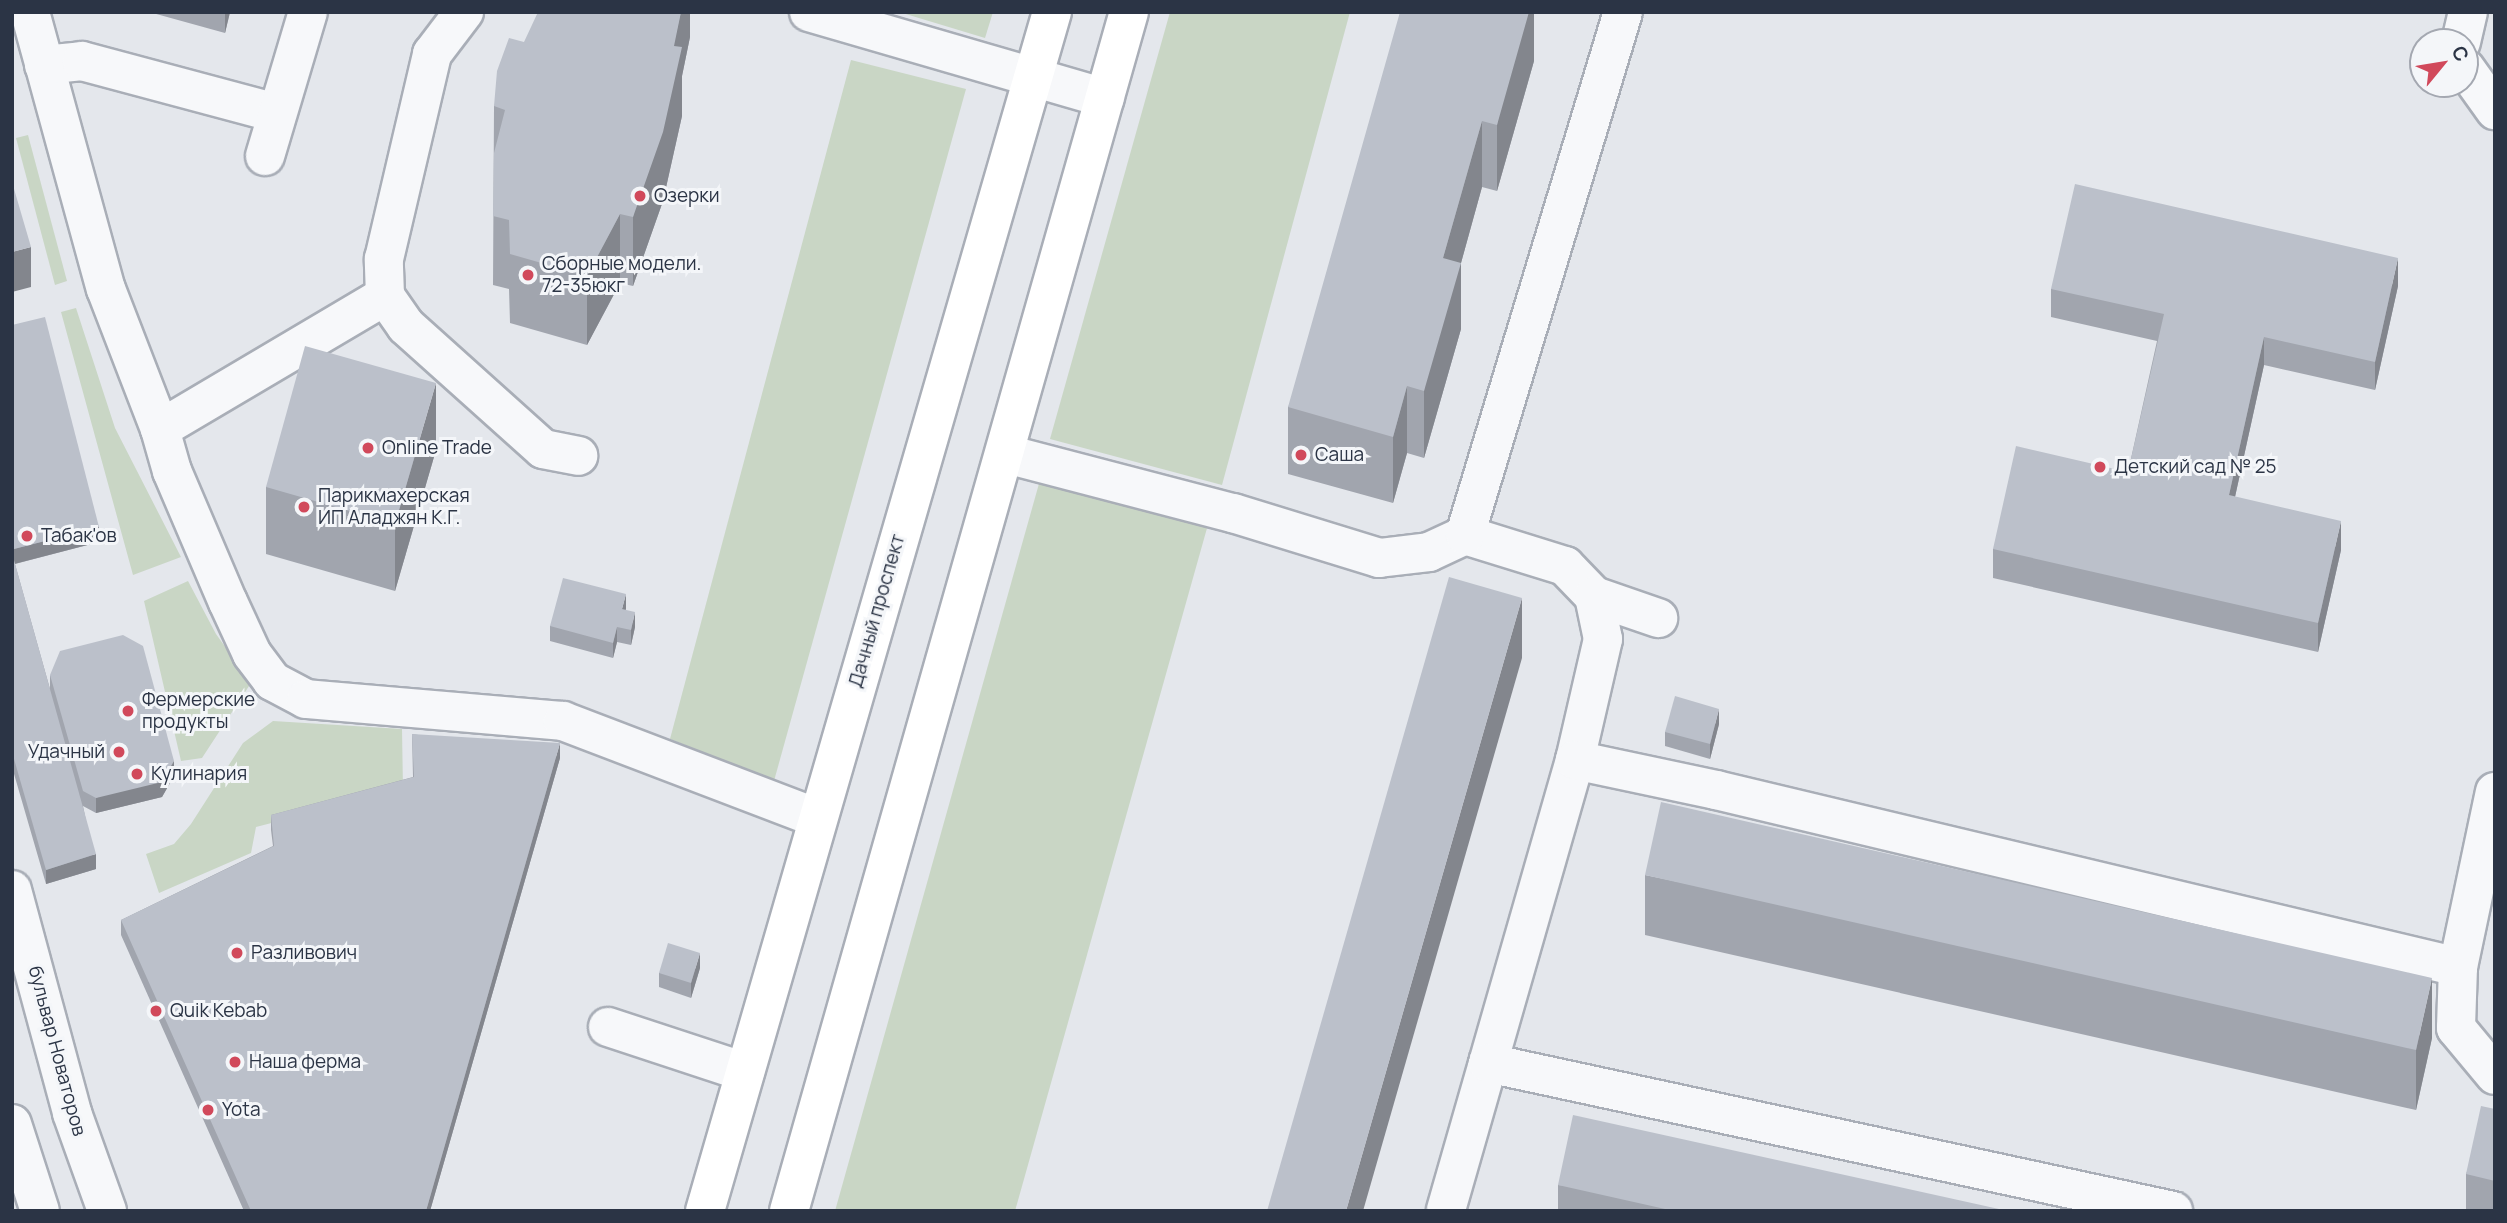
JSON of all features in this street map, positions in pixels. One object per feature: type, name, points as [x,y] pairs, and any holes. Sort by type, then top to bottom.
[{"type":"main road","name":"Дачный проспект","points":[[705,1211],[1052,12]]},
{"type":"main road","points":[[789,1211],[1006,454],[1129,12]]},
{"type":"street","points":[[30,12],[106,289],[160,429],[172,471],[252,654],[272,681],[306,699],[563,721],[817,818]]},
{"type":"street","points":[[265,156],[308,12]]},
{"type":"street","points":[[464,12],[432,54],[384,259],[385,296],[406,326],[543,449],[578,456]]},
{"type":"street","points":[[809,12],[1105,98]]},
{"type":"street","points":[[1465,535],[1623,12]]},
{"type":"street","points":[[44,65],[82,61],[276,113]]},
{"type":"street","points":[[2479,88],[2495,110]]},
{"type":"street","points":[[160,429],[385,296]]},
{"type":"street","points":[[1006,454],[1233,513],[1379,558],[1429,552],[1465,535],[1565,566],[1594,596],[1658,618]]},
{"type":"street","points":[[1446,1211],[1575,760],[1603,639],[1594,596]]},
{"type":"street","points":[[1575,760],[1716,790],[2458,967]]},
{"type":"street","points":[[2495,792],[2458,967],[2456,1028],[2495,1076]]},
{"type":"street","name":"бульвар Новаторов","points":[[12,890],[72,1113],[107,1211]]},
{"type":"street","points":[[608,1027],[745,1072]]},
{"type":"street","points":[[1488,1063],[2173,1211]]},
{"type":"street","points":[[12,1124],[40,1211]]},
{"type":"green space","points":[[899,12],[993,12],[985,38]]},
{"type":"green space","points":[[1170,12],[1350,12],[1222,485],[1050,439]]},
{"type":"green space","points":[[851,60],[966,89],[774,781],[670,739]]},
{"type":"green space","points":[[28,135],[67,281],[55,285],[16,138]]},
{"type":"green space","points":[[76,308],[115,428],[181,557],[133,575],[61,312]]},
{"type":"green space","points":[[1040,480],[1209,521],[1015,1211],[835,1211]]},
{"type":"green space","points":[[188,581],[216,634],[251,683],[202,758],[181,761],[144,601]]},
{"type":"green space","points":[[273,721],[402,729],[403,789],[256,827],[251,853],[159,893],[146,854],[174,844],[191,824],[243,743]]},
{"type":"building","points":[[538,12],[681,12],[674,46],[682,47],[663,132],[633,217],[620,214],[587,276],[510,254],[509,220],[493,216],[494,153],[505,110],[494,106],[497,71],[509,38],[524,42]]},
{"type":"building","points":[[1400,12],[1529,12],[1497,125],[1482,121],[1443,258],[1461,263],[1424,391],[1407,386],[1393,437],[1288,407]]},
{"type":"building","points":[[12,182],[31,247],[12,252]]},
{"type":"building","points":[[2075,184],[2398,258],[2375,362],[2264,337],[2229,495],[2341,521],[2318,623],[1993,549],[2016,446],[2128,472],[2164,314],[2051,289]]},
{"type":"building","points":[[45,317],[99,527],[14,549],[12,325]]},
{"type":"building","points":[[305,346],[436,383],[395,524],[266,487]]},
{"type":"building","points":[[12,553],[96,854],[46,870],[12,752]]},
{"type":"building","points":[[1449,577],[1522,598],[1346,1211],[1267,1211]]},
{"type":"building","points":[[563,578],[626,594],[622,609],[635,612],[631,630],[617,627],[613,643],[550,626]]},
{"type":"building","points":[[123,635],[143,646],[174,761],[162,782],[96,798],[83,791],[50,675],[60,651]]},
{"type":"building","points":[[1675,696],[1719,709],[1710,744],[1665,732]]},
{"type":"building","points":[[412,734],[560,743],[426,1211],[251,1211],[121,920],[274,846],[271,815],[414,777]]},
{"type":"building","points":[[1661,802],[2432,978],[2416,1050],[1645,875]]},
{"type":"building","points":[[668,943],[700,953],[691,983],[659,973]]},
{"type":"building","points":[[2481,1106],[2495,1109],[2495,1181],[2466,1174]]},
{"type":"building","points":[[1573,1115],[2008,1211],[1674,1211],[1558,1185]]},
{"type":"place","name":"Озерки","points":[[640,196]]},
{"type":"place","name":"Сборные модели. 72-35юкг","points":[[528,275]]},
{"type":"place","name":"Online Trade","points":[[368,448]]},
{"type":"place","name":"Саша","points":[[1301,455]]},
{"type":"place","name":"Детский сад № 25","points":[[2100,467]]},
{"type":"place","name":"Парикмахерская ИП Аладжян К.Г.","points":[[304,507]]},
{"type":"place","name":"Табак'ов","points":[[27,536]]},
{"type":"place","name":"Фермерские продукты","points":[[128,711]]},
{"type":"place","name":"Удачный","points":[[119,752]]},
{"type":"place","name":"Кулинария","points":[[137,774]]},
{"type":"place","name":"Разливович","points":[[237,953]]},
{"type":"place","name":"Quik Kebab","points":[[156,1011]]},
{"type":"place","name":"Наша ферма","points":[[235,1062]]},
{"type":"place","name":"Yota","points":[[208,1110]]}]
